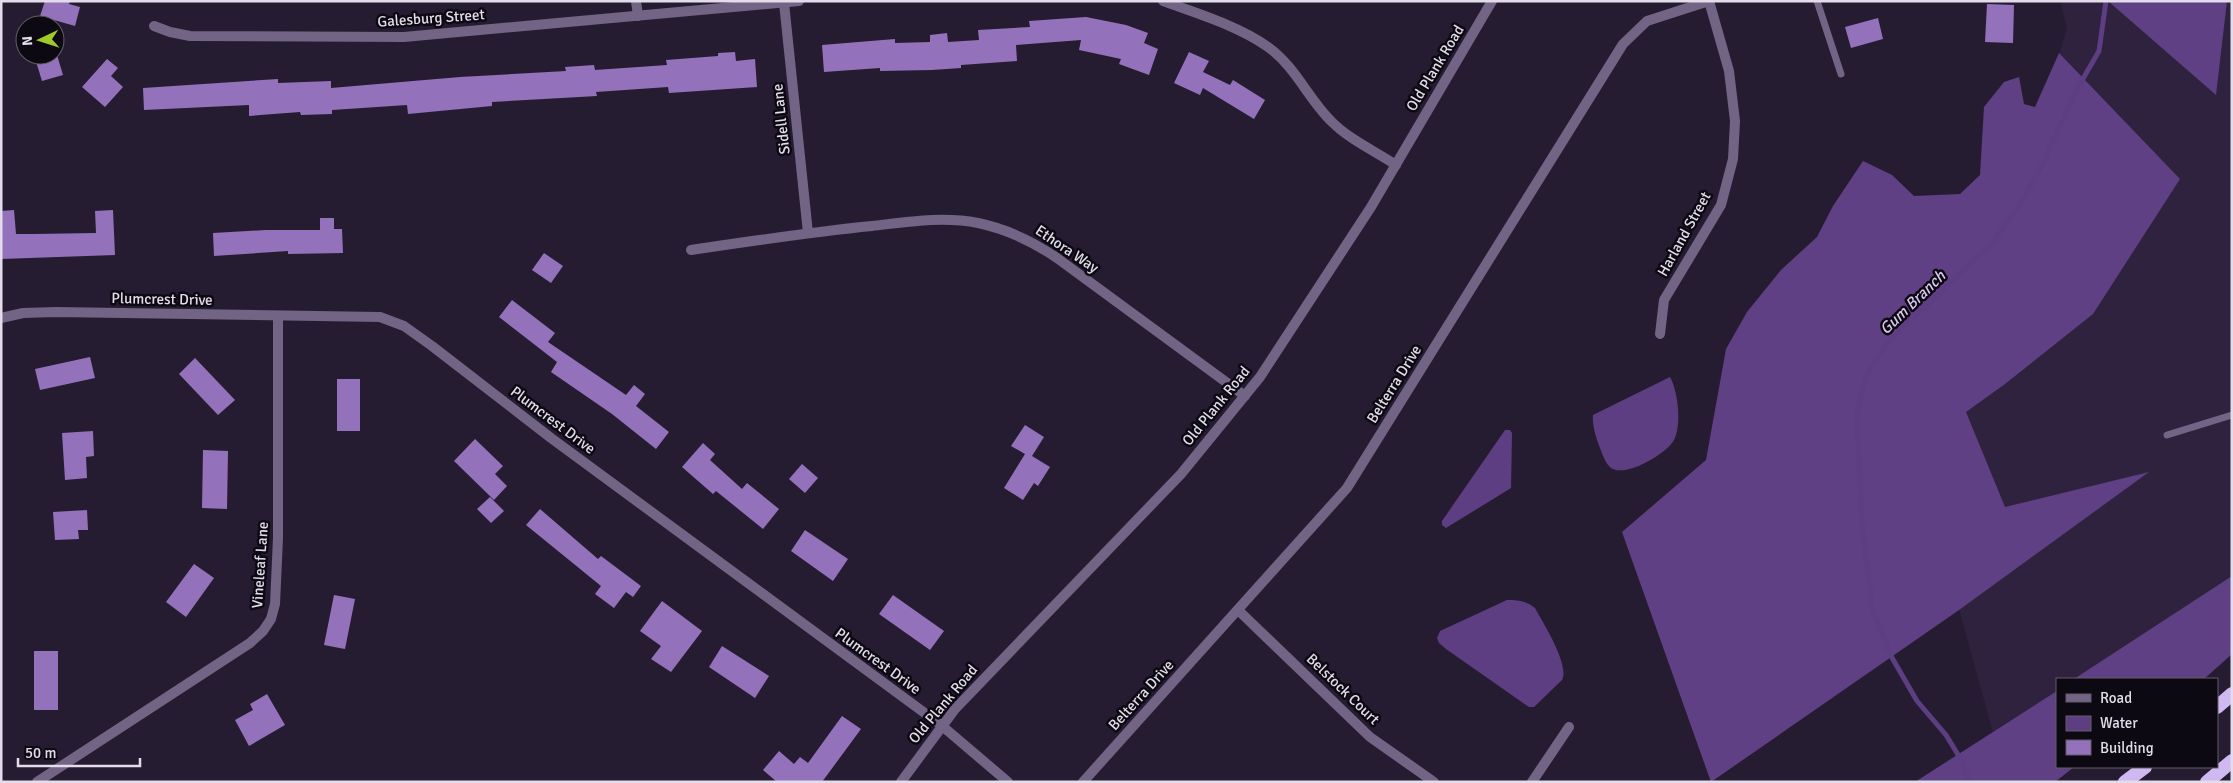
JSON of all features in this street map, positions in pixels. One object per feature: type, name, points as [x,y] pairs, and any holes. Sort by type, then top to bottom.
[{"type":"highway","points":[[2218,706],[2232,694]]},
{"type":"highway","points":[[2207,782],[2232,761]]},
{"type":"highway","points":[[2125,782],[2144,768]]},
{"type":"street","points":[[636,1],[638,16]]},
{"type":"street","name":"Galesburg Street","points":[[154,26],[190,36],[404,37],[799,1]]},
{"type":"street","points":[[1163,1],[1230,27],[1267,46],[1290,67],[1333,123],[1348,135],[1396,165]]},
{"type":"street","name":"Old Plank Road","points":[[901,782],[941,725],[1180,474],[1245,396],[1327,276],[1396,165],[1492,1]]},
{"type":"street","name":"Harland Street","points":[[1660,334],[1664,300],[1721,205],[1733,159],[1735,121],[1729,71],[1709,1]]},
{"type":"street","name":"Belterra Drive","points":[[1083,782],[1347,488],[1623,44],[1648,21],[1709,1]]},
{"type":"street","name":"Sidell Lane","points":[[784,3],[808,232]]},
{"type":"street","name":"Ethora Way","points":[[691,250],[808,232],[940,220],[976,223],[1011,232],[1027,239],[1057,258],[1245,396]]},
{"type":"street","name":"Plumcrest Drive","points":[[1,318],[23,313],[56,312],[278,317],[380,317],[404,326],[551,438],[941,725],[1008,782]]},
{"type":"street","name":"Vineleaf Lane","points":[[37,782],[250,644],[263,631],[271,619],[275,604],[278,538],[278,317]]},
{"type":"street","name":"Belstock Court","points":[[1238,610],[1370,737],[1434,782]]},
{"type":"street","points":[[1532,782],[1569,727]]},
{"type":"lane","points":[[1817,1],[1841,74]]},
{"type":"lane","points":[[2167,435],[2232,415]]},
{"type":"shaded area","points":[[2060,1],[2232,1],[2232,600],[2146,678],[2056,678],[2056,741],[2005,776],[1891,362],[1970,352],[2067,28]]},
{"type":"shaded area","points":[[2108,1],[2227,1],[2216,95]]},
{"type":"shaded area","points":[[2059,53],[2180,179],[2093,314],[2005,384],[1966,412],[2005,507],[2149,472],[1959,610],[1711,782],[1622,532],[1706,460],[1726,349],[1747,312],[1781,270],[1817,237],[1833,206],[1863,161],[1892,175],[1914,196],[1960,194],[1980,175],[1984,107],[2004,82],[2019,77],[2024,104],[2035,107]]},
{"type":"shaded area","points":[[2232,576],[2232,654],[2205,678],[2076,678]]},
{"type":"shaded area","points":[[2056,692],[2056,768],[2073,768],[2055,782],[1915,782]]},
{"type":"water","points":[[1670,377],[1678,408],[1678,426],[1674,440],[1663,452],[1645,463],[1626,470],[1611,468],[1604,459],[1597,440],[1593,415]]},
{"type":"water","points":[[1505,430],[1510,430],[1512,433],[1511,488],[1446,528],[1442,525],[1442,521]]},
{"type":"water","points":[[1507,600],[1522,601],[1535,608],[1555,644],[1562,665],[1562,680],[1534,707],[1529,707],[1446,649],[1439,643],[1437,638],[1440,631]]},
{"type":"building","points":[[45,1],[70,1],[69,4],[80,7],[75,26],[65,23],[65,15],[40,15]]},
{"type":"building","points":[[1987,4],[2014,5],[2013,43],[1985,42]]},
{"type":"building","points":[[1086,17],[1126,25],[1148,33],[1144,43],[1158,49],[1149,75],[1119,64],[1121,59],[1079,50],[1081,40],[1016,45],[1017,61],[961,65],[961,68],[880,71],[880,68],[824,72],[822,45],[895,39],[895,43],[930,42],[930,35],[947,33],[948,42],[979,40],[978,30],[1030,27],[1029,21]]},
{"type":"building","points":[[1878,18],[1883,39],[1851,48],[1845,27]]},
{"type":"building","points":[[735,52],[736,61],[755,59],[757,87],[669,93],[668,87],[596,92],[597,96],[492,102],[492,106],[408,114],[407,105],[332,110],[332,114],[301,115],[300,112],[249,116],[249,105],[144,110],[143,88],[278,79],[278,83],[331,81],[331,88],[460,77],[566,71],[565,67],[594,65],[595,70],[667,65],[666,60],[718,56],[718,53]]},
{"type":"building","points":[[1189,52],[1209,61],[1203,72],[1230,85],[1233,80],[1265,100],[1254,119],[1203,88],[1200,95],[1174,83]]},
{"type":"building","points":[[107,59],[118,68],[111,76],[123,87],[105,107],[82,87]]},
{"type":"building","points":[[37,65],[60,65],[63,75],[42,81]]},
{"type":"building","points":[[14,210],[16,234],[33,234],[96,233],[95,211],[113,210],[115,255],[1,259],[1,211]]},
{"type":"building","points":[[320,218],[334,218],[334,229],[342,229],[343,253],[288,254],[288,251],[214,256],[213,233],[266,230],[320,230]]},
{"type":"building","points":[[544,253],[563,266],[551,283],[532,270]]},
{"type":"building","points":[[512,300],[555,333],[548,342],[626,395],[634,385],[645,394],[636,406],[669,432],[656,449],[612,414],[551,372],[557,362],[499,317]]},
{"type":"building","points":[[90,357],[95,378],[40,390],[35,369]]},
{"type":"building","points":[[195,358],[235,400],[218,415],[179,374]]},
{"type":"building","points":[[337,379],[360,379],[360,431],[337,431]]},
{"type":"building","points":[[1025,425],[1044,437],[1032,456],[1050,467],[1038,486],[1034,483],[1023,500],[1004,488],[1025,454],[1011,446]]},
{"type":"building","points":[[93,431],[94,456],[86,457],[87,478],[65,480],[62,433]]},
{"type":"building","points":[[475,439],[503,466],[495,474],[507,486],[494,500],[454,461]]},
{"type":"building","points":[[703,443],[715,454],[710,460],[742,489],[747,483],[779,509],[763,529],[716,491],[713,494],[682,467]]},
{"type":"building","points":[[203,450],[228,451],[227,509],[202,508]]},
{"type":"building","points":[[802,464],[818,478],[805,493],[789,479]]},
{"type":"building","points":[[490,497],[504,511],[491,523],[477,509]]},
{"type":"building","points":[[540,509],[598,559],[601,556],[641,586],[633,597],[626,592],[614,608],[595,594],[601,586],[526,525]]},
{"type":"building","points":[[87,510],[88,530],[78,530],[79,539],[55,540],[53,512]]},
{"type":"building","points":[[805,530],[848,559],[833,581],[791,551]]},
{"type":"building","points":[[194,564],[214,578],[186,617],[166,602]]},
{"type":"building","points":[[334,595],[355,599],[345,649],[324,645]]},
{"type":"building","points":[[893,595],[944,631],[930,650],[879,614]]},
{"type":"building","points":[[662,601],[702,631],[671,672],[651,659],[661,646],[640,631]]},
{"type":"building","points":[[722,646],[769,676],[755,698],[709,667]]},
{"type":"building","points":[[34,651],[58,651],[58,710],[34,710]]},
{"type":"building","points":[[267,694],[285,725],[249,746],[235,720],[253,710],[250,704]]},
{"type":"building","points":[[842,716],[861,729],[822,782],[777,782],[763,770],[779,751],[794,764],[800,757],[808,763]]},
{"type":"waterway","name":"Gum Branch","points":[[1970,782],[1960,758],[1946,735],[1917,701],[1887,649],[1870,603],[1871,596],[1862,525],[1857,418],[1861,394],[1867,375],[1886,344],[1992,243],[2022,202],[2043,163],[2077,89],[2099,51],[2106,1]]}]
